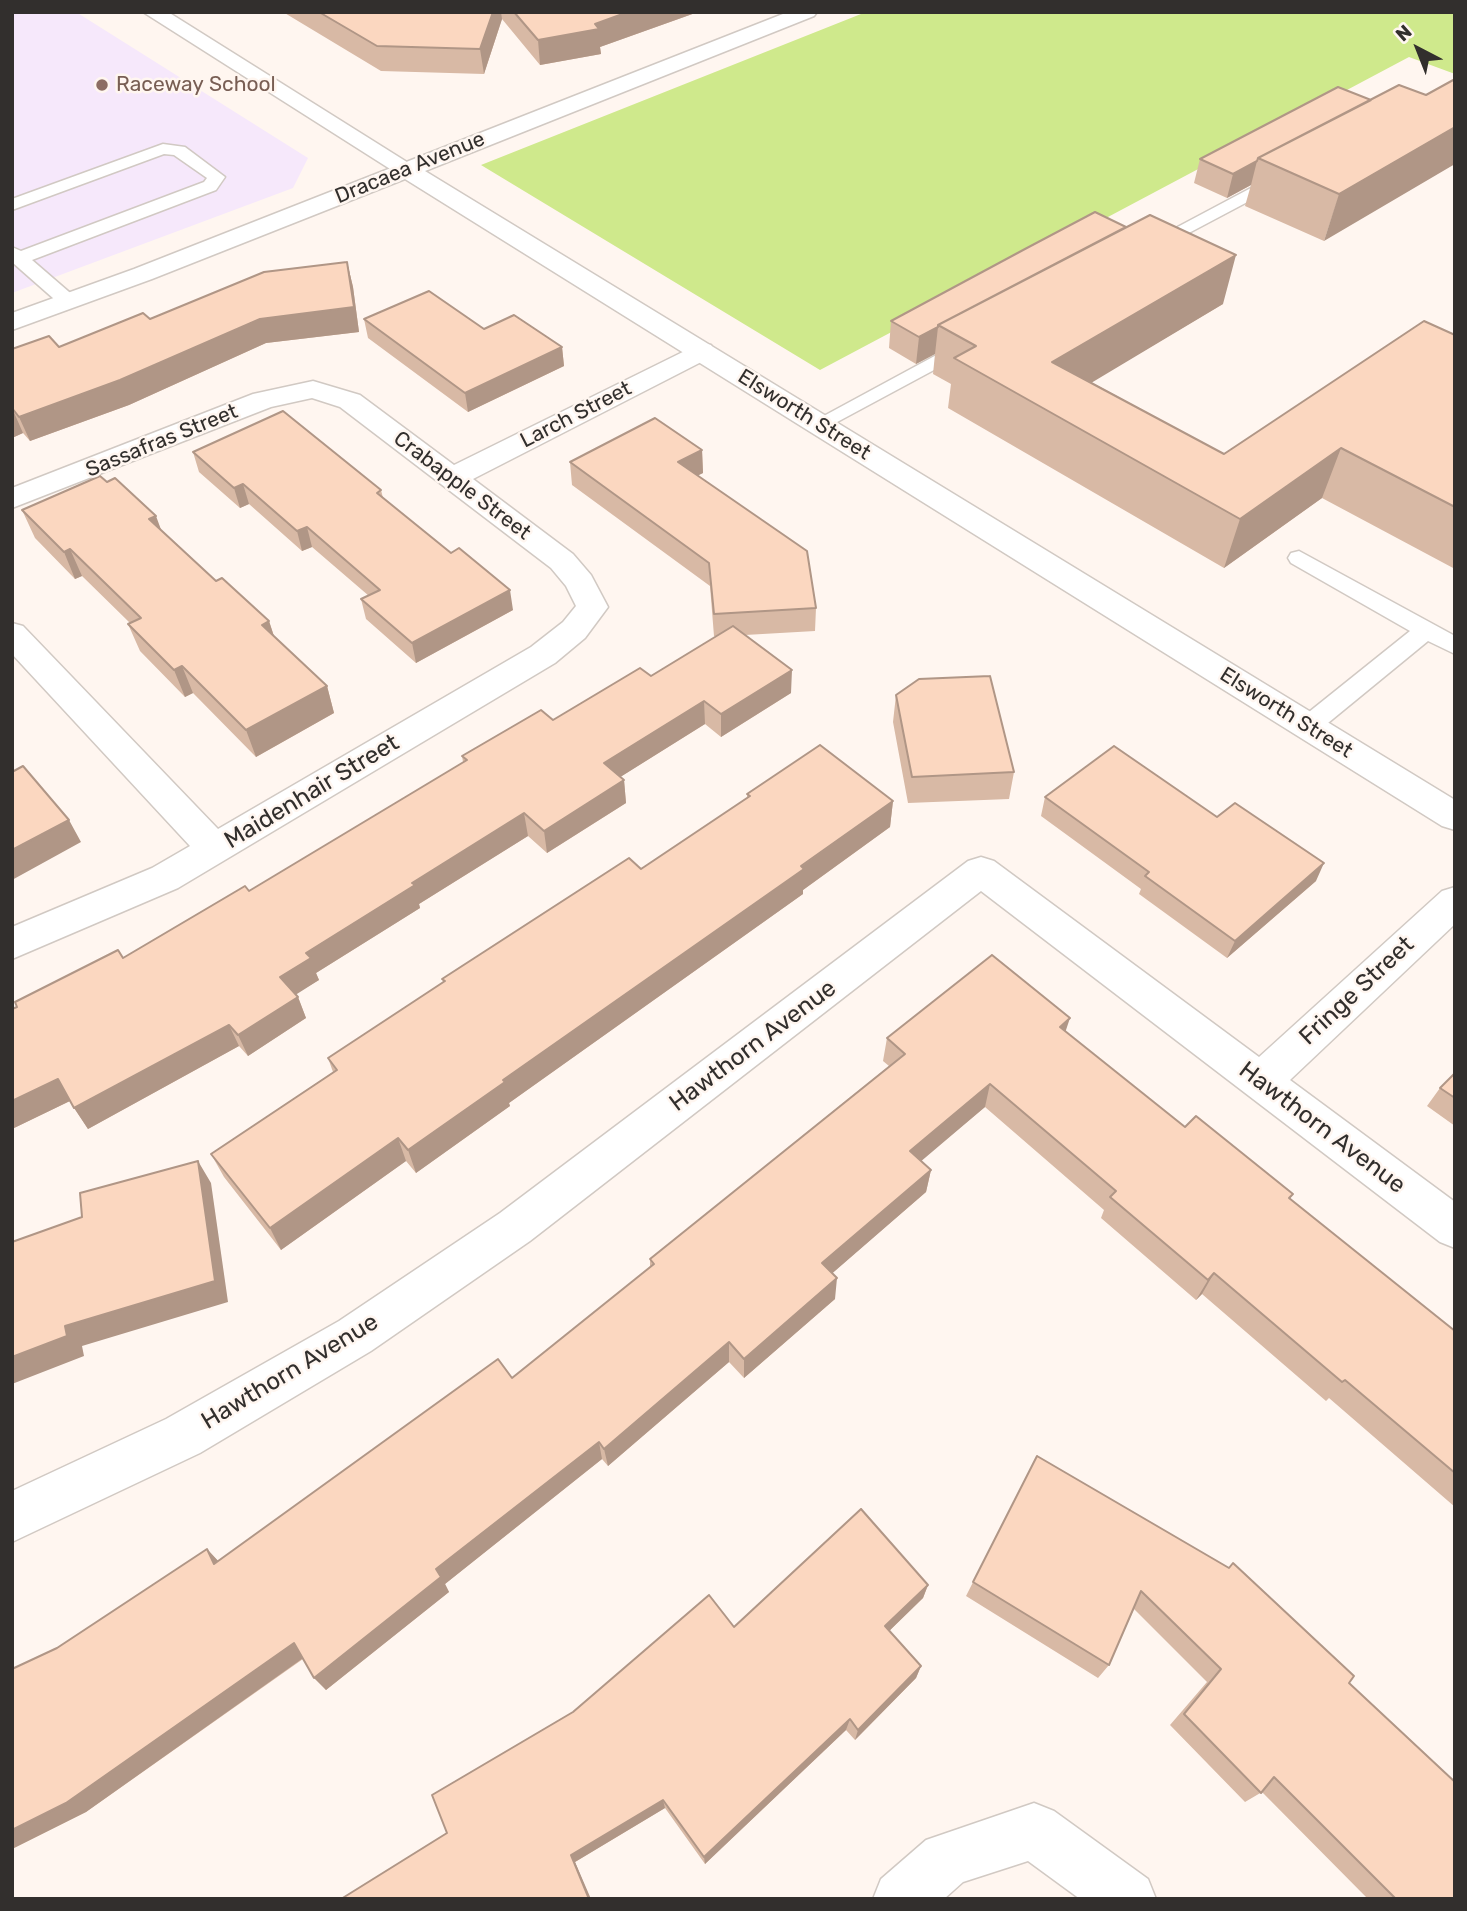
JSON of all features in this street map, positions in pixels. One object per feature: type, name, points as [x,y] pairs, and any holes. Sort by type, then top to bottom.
[{"type":"street","name":"Elsworth Street","points":[[153,12],[1455,817]]},
{"type":"street","name":"Dracaea Avenue","points":[[12,321],[69,302],[807,12]]},
{"type":"street","name":"Larch Street","points":[[452,478],[701,351]]},
{"type":"street","name":"Crabapple Street","points":[[313,389],[350,401],[562,561],[580,582],[592,607]]},
{"type":"street","name":"Sassafras Street","points":[[12,499],[263,400],[313,389]]},
{"type":"street","name":"Maidenhair Street","points":[[12,944],[165,878],[215,849],[543,655],[574,631],[592,607]]},
{"type":"street","points":[[12,634],[215,849]]},
{"type":"street","name":"Hawthorn Avenue","points":[[12,1517],[183,1436],[355,1336],[515,1227],[981,872],[1455,1228]]},
{"type":"street","name":"Fringe Street","points":[[1260,1082],[1455,901]]},
{"type":"street","points":[[901,1899],[946,1860],[1034,1831],[1128,1899]]},
{"type":"lane","points":[[12,205],[163,149],[179,151],[216,177],[210,186],[16,255],[69,302]]},
{"type":"lane","points":[[1130,257],[1299,167]]},
{"type":"lane","points":[[820,424],[984,335]]},
{"type":"lane","points":[[1299,558],[1455,646]]},
{"type":"lane","points":[[1308,726],[1426,630]]},
{"type":"shaded area","name":"Raceway School","points":[[12,12],[76,12],[308,158],[293,188],[12,293]]},
{"type":"green space","points":[[866,12],[1455,12],[1455,74],[1409,57],[820,370],[481,165]]},
{"type":"building","points":[[319,12],[493,12],[480,49],[377,46]]},
{"type":"building","points":[[514,12],[628,12],[595,24],[599,29],[538,40]]},
{"type":"building","points":[[1455,79],[1455,127],[1339,194],[1258,158],[1399,85],[1426,95]]},
{"type":"building","points":[[1338,87],[1371,100],[1258,158],[1233,174],[1200,159]]},
{"type":"building","points":[[1095,212],[1126,227],[919,337],[891,321],[1025,249]]},
{"type":"building","points":[[1150,215],[1236,255],[1052,362],[1224,454],[1424,321],[1455,335],[1455,507],[1341,448],[1240,519],[954,358],[976,346],[938,325]]},
{"type":"building","points":[[347,262],[354,307],[260,319],[120,380],[19,417],[12,408],[12,349],[49,336],[59,347],[143,313],[150,319],[264,272]]},
{"type":"building","points":[[429,291],[484,329],[514,315],[562,347],[465,393],[364,319]]},
{"type":"building","points":[[283,411],[381,490],[377,493],[451,553],[459,548],[510,590],[412,643],[361,599],[380,590],[307,527],[297,531],[243,484],[234,488],[193,452]]},
{"type":"building","points":[[655,418],[702,450],[678,462],[807,551],[816,608],[714,614],[709,563],[570,462]]},
{"type":"building","points":[[100,476],[107,482],[115,478],[156,516],[149,519],[216,581],[222,578],[269,621],[262,625],[327,686],[246,730],[182,666],[174,670],[128,624],[141,618],[70,549],[64,552],[22,510]]},
{"type":"building","points":[[733,626],[792,670],[721,714],[704,701],[604,763],[624,780],[544,831],[524,813],[412,883],[415,885],[306,953],[311,958],[280,977],[298,997],[238,1035],[229,1025],[74,1108],[58,1079],[12,1101],[12,1009],[17,1007],[15,1002],[118,950],[123,958],[245,886],[249,891],[467,760],[462,756],[541,710],[553,720],[640,668],[651,676]]},
{"type":"building","points":[[990,676],[1014,772],[912,777],[896,695],[919,679]]},
{"type":"building","points":[[820,745],[893,801],[801,866],[804,869],[503,1080],[505,1082],[408,1150],[398,1138],[270,1228],[211,1154],[337,1070],[328,1058],[445,981],[442,979],[629,858],[641,869]]},
{"type":"building","points":[[1114,746],[1217,817],[1235,803],[1324,863],[1235,941],[1145,876],[1149,872],[1045,797]]},
{"type":"building","points":[[23,766],[69,820],[12,850],[12,772]]},
{"type":"building","points":[[992,955],[1070,1018],[1060,1027],[1185,1127],[1196,1116],[1293,1194],[1289,1198],[1455,1331],[1455,1473],[1345,1380],[1342,1382],[1214,1273],[1208,1280],[1110,1197],[1116,1191],[990,1084],[910,1151],[931,1170],[822,1263],[837,1278],[744,1359],[729,1342],[604,1449],[599,1442],[436,1569],[441,1577],[314,1678],[294,1643],[66,1803],[12,1830],[12,1669],[57,1648],[207,1549],[214,1564],[498,1359],[512,1378],[654,1264],[650,1259],[905,1054],[887,1038]]},
{"type":"building","points":[[1455,1073],[1455,1098],[1440,1088]]},
{"type":"building","points":[[198,1161],[215,1281],[65,1326],[67,1336],[12,1357],[12,1242],[82,1217],[80,1193]]},
{"type":"building","points":[[1037,1456],[1229,1568],[1233,1563],[1354,1676],[1349,1683],[1455,1782],[1455,1899],[1396,1899],[1274,1777],[1261,1793],[1184,1714],[1221,1669],[1141,1591],[1109,1665],[973,1582]]},
{"type":"building","points":[[861,1509],[928,1585],[885,1626],[921,1666],[858,1730],[850,1719],[704,1857],[663,1800],[571,1855],[589,1899],[341,1899],[447,1833],[432,1795],[573,1712],[709,1595],[734,1627]]},
{"type":"place","name":"Raceway School","points":[[102,85]]}]
